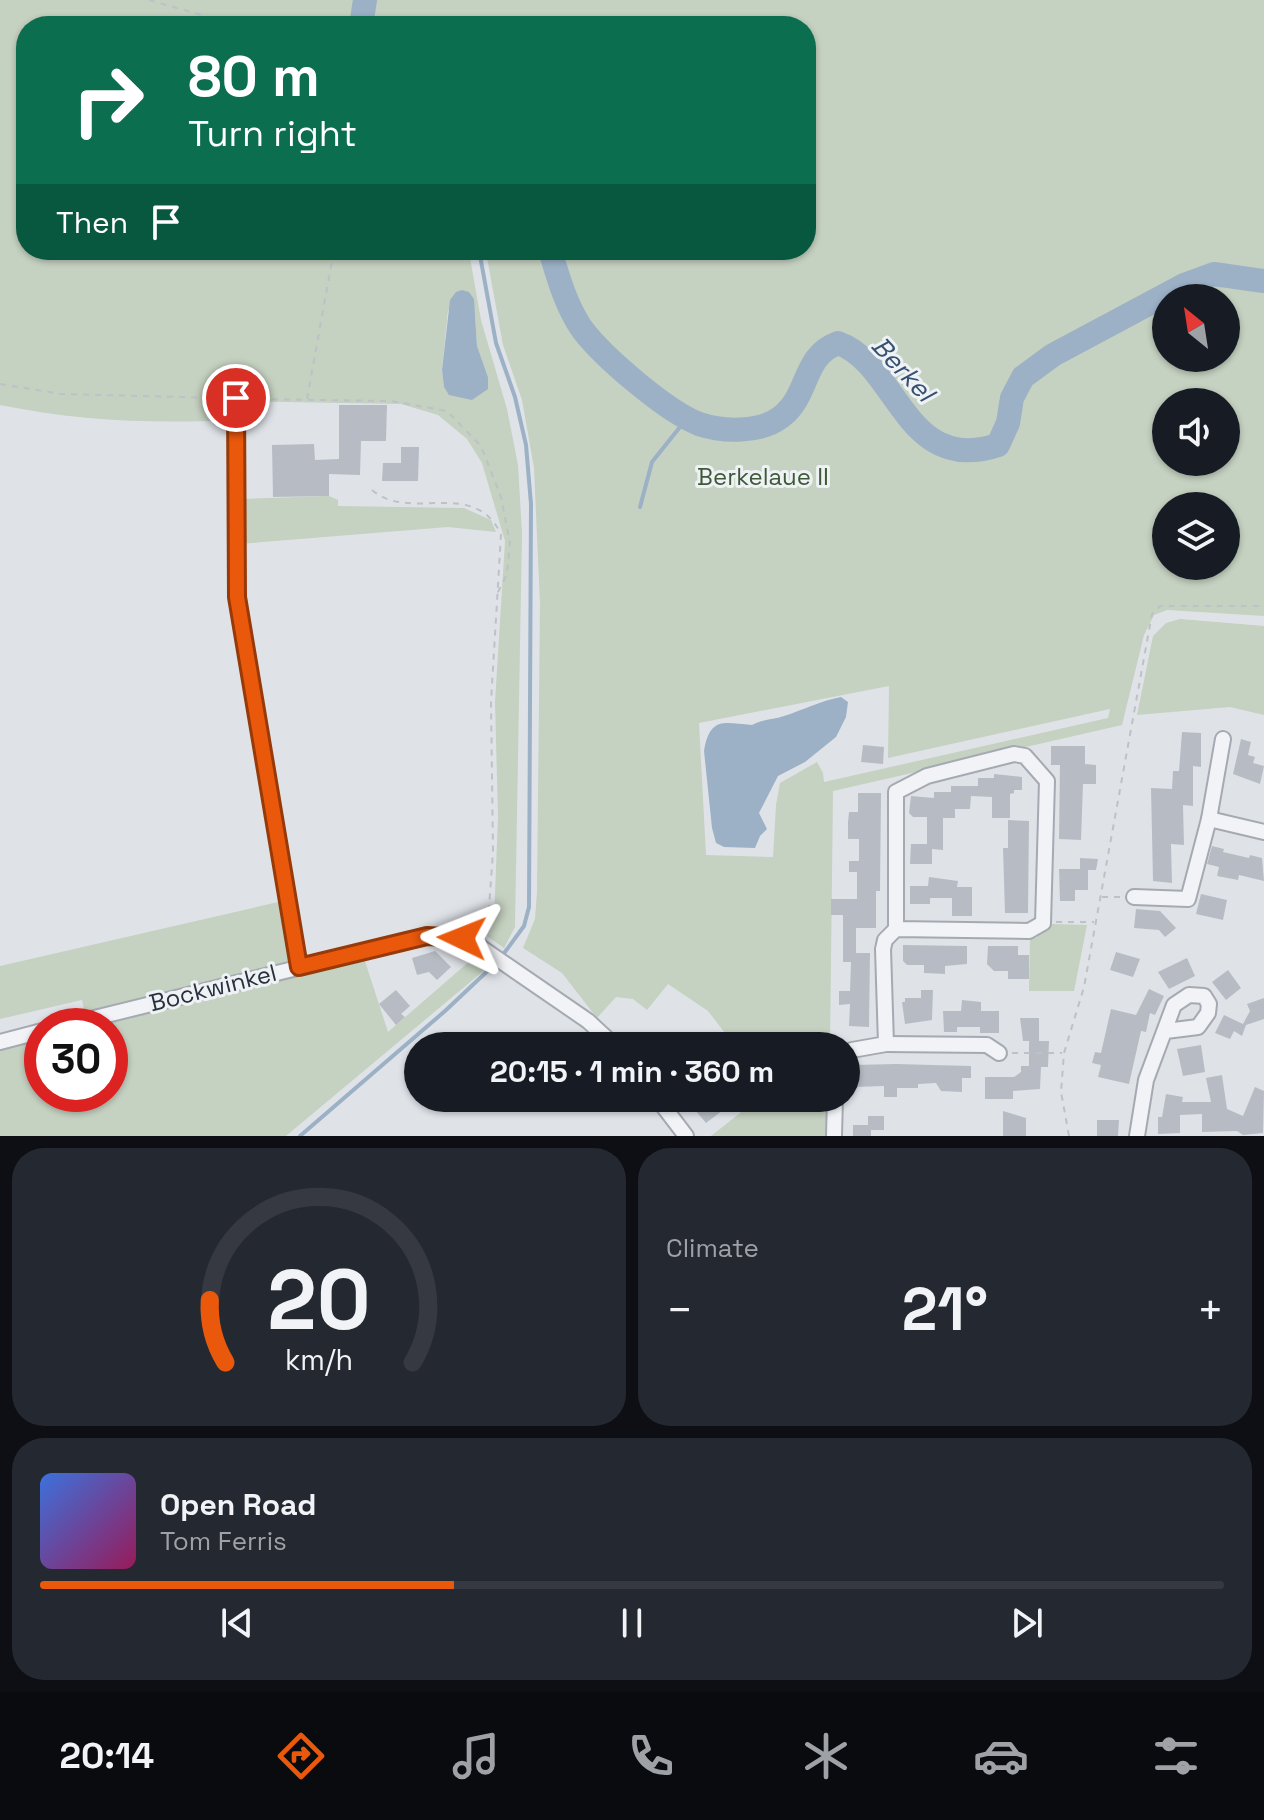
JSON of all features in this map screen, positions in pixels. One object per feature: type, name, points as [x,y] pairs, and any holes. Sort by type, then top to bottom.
[{"type":"street","points":[[236,398],[237,597],[299,967]]},
{"type":"street","points":[[1134,897],[1188,899],[1209,819],[1223,739]]},
{"type":"street","points":[[886,1044],[883,949],[885,940],[896,929],[896,792],[927,776],[1014,754],[1025,756],[1047,781],[1043,923],[1029,931],[896,929]]},
{"type":"street","points":[[1209,819],[1264,832]]},
{"type":"street","name":"Bockwinkel","points":[[128,1010],[427,936],[462,938],[476,944],[600,1032]]},
{"type":"street","points":[[1137,1136],[1146,1080],[1166,1031]]},
{"type":"street","points":[[0,1042],[24,1036]]},
{"type":"street","points":[[860,1049],[886,1044],[987,1045],[999,1053]]},
{"type":"street","points":[[668,1112],[686,1136]]},
{"type":"street","points":[[834,1136],[835,1112]]},
{"type":"path","points":[[149,0],[205,16]]},
{"type":"path","points":[[307,400],[332,260]]},
{"type":"path","points":[[0,384],[61,394],[391,401],[447,411],[481,446],[490,464],[510,532],[507,574],[497,594]]},
{"type":"path","points":[[372,490],[389,502],[449,502],[470,506],[495,521],[501,534],[491,702],[493,852],[488,921],[476,944]]},
{"type":"path","points":[[1069,1136],[1061,1092],[1064,1053],[1084,987],[1155,609],[1173,605],[1264,606]]},
{"type":"path","points":[[1101,897],[1134,897]]},
{"type":"path","points":[[1043,923],[1095,922]]},
{"type":"path","points":[[999,1053],[1064,1053]]},
{"type":"green space","name":"Berkelaue II","points":[[0,0],[1264,0],[1264,616],[1167,610],[1154,615],[1144,635],[1122,725],[833,791],[830,1032],[724,1032],[708,1011],[668,984],[647,1010],[633,999],[616,997],[597,1018],[562,973],[523,948],[535,919],[537,892],[540,604],[534,468],[522,400],[503,345],[487,260],[816,260],[816,16],[16,16],[16,260],[470,260],[481,320],[507,409],[518,465],[522,533],[515,927],[504,948],[487,936],[494,917],[498,816],[495,702],[505,541],[482,463],[467,439],[438,415],[401,404],[233,401],[233,420],[175,422],[87,418],[0,405]],"holes":[[[448,310],[475,314],[477,346],[488,377],[444,387],[442,370]],[[889,686],[888,758],[1110,709],[1108,718],[824,782],[817,762],[780,783],[773,857],[706,855],[699,723]]]},
{"type":"green space","points":[[329,496],[338,500],[338,506],[464,508],[491,520],[496,532],[448,527],[240,544],[239,499]]},
{"type":"green space","points":[[1180,619],[1264,626],[1264,715],[1230,707],[1137,715],[1153,636],[1166,623]]},
{"type":"green space","points":[[287,900],[292,954],[288,966],[110,1008],[84,1008],[82,1000],[47,1008],[24,1008],[24,1013],[0,1019],[0,966]]},
{"type":"green space","points":[[1050,924],[1087,925],[1074,991],[1029,991],[1030,938],[1036,938]]},
{"type":"green space","points":[[479,953],[493,963],[410,1032],[404,1032],[404,1037],[286,1136],[0,1136],[0,1050],[24,1044],[24,1112],[128,1112],[128,1018],[364,958],[388,1032]]},
{"type":"green space","points":[[741,1112],[829,1112],[829,1136],[711,1136]]},
{"type":"water","points":[[462,290],[469,292],[474,299],[477,346],[488,377],[488,389],[472,400],[449,395],[444,387],[442,370],[450,300]]},
{"type":"water","points":[[841,697],[848,702],[846,717],[836,737],[805,762],[778,776],[759,813],[767,829],[755,848],[724,847],[716,843],[704,751],[714,727],[726,723],[752,725]]},
{"type":"building","points":[[339,405],[387,405],[386,441],[361,441],[360,475],[329,474],[329,496],[273,497],[272,445],[314,444],[315,460],[339,459]]},
{"type":"building","points":[[401,447],[419,447],[418,481],[382,481],[383,463],[401,463]]},
{"type":"building","points":[[1182,732],[1201,733],[1201,767],[1193,766],[1193,806],[1183,805],[1184,845],[1171,844],[1172,883],[1153,881],[1151,788],[1172,789],[1173,771],[1179,771]]},
{"type":"building","points":[[1241,739],[1251,742],[1248,755],[1255,757],[1253,763],[1264,766],[1260,784],[1233,774]]},
{"type":"building","points":[[863,745],[884,747],[883,764],[861,762]]},
{"type":"building","points":[[1051,746],[1085,746],[1085,764],[1096,765],[1096,784],[1083,784],[1081,840],[1059,839],[1060,765],[1051,765]]},
{"type":"building","points":[[994,774],[1022,777],[1022,790],[1014,790],[1010,794],[1010,818],[992,818],[992,797],[971,796],[970,809],[955,809],[955,818],[943,818],[943,850],[932,849],[932,864],[910,864],[911,844],[927,844],[927,817],[913,817],[909,813],[911,796],[934,798],[934,792],[951,792],[951,786],[978,786],[978,778],[994,778]]},
{"type":"building","points":[[858,793],[881,793],[880,891],[876,891],[876,928],[856,928],[856,953],[870,953],[869,1027],[849,1026],[850,1004],[839,1005],[839,991],[850,991],[851,962],[843,962],[843,915],[831,915],[831,899],[857,899],[857,872],[849,872],[849,861],[859,861],[859,839],[848,839],[848,822],[849,812],[858,812]]},
{"type":"building","points":[[1008,820],[1029,821],[1028,913],[1005,913],[1003,848],[1008,848]]},
{"type":"building","points":[[1212,846],[1224,849],[1223,852],[1262,858],[1264,881],[1239,875],[1238,880],[1217,876],[1219,867],[1207,864]]},
{"type":"building","points":[[1080,858],[1098,859],[1096,870],[1088,870],[1088,890],[1075,890],[1075,901],[1060,901],[1059,869],[1080,869]]},
{"type":"building","points":[[929,877],[958,881],[957,887],[972,887],[972,916],[952,916],[952,898],[930,898],[930,904],[910,904],[910,886],[928,886]]},
{"type":"building","points":[[1201,894],[1227,900],[1223,920],[1196,914]]},
{"type":"building","points":[[1136,909],[1160,911],[1176,928],[1165,937],[1159,930],[1134,928]]},
{"type":"building","points":[[903,945],[967,946],[967,964],[945,966],[945,974],[924,973],[924,965],[907,965],[903,961]]},
{"type":"building","points":[[988,946],[1018,946],[1018,955],[1029,955],[1029,979],[1008,979],[1008,971],[994,971],[987,964]]},
{"type":"building","points":[[435,951],[451,967],[437,980],[429,972],[417,975],[412,958]]},
{"type":"building","points":[[1116,952],[1140,959],[1133,977],[1110,970]]},
{"type":"building","points":[[1187,958],[1195,976],[1169,989],[1158,972]]},
{"type":"building","points":[[1228,970],[1241,988],[1226,1000],[1212,982]]},
{"type":"building","points":[[1149,989],[1164,996],[1155,1015],[1150,1013],[1146,1032],[1141,1031],[1129,1084],[1098,1077],[1101,1065],[1092,1063],[1095,1052],[1101,1053],[1111,1009],[1136,1015]]},
{"type":"building","points":[[396,990],[410,1006],[401,1014],[405,1017],[396,1025],[379,1004]]},
{"type":"building","points":[[921,990],[933,990],[932,1020],[905,1024],[902,1002],[905,998],[921,998]]},
{"type":"building","points":[[1264,998],[1264,1019],[1246,1025],[1242,1036],[1234,1031],[1230,1039],[1215,1033],[1224,1015],[1243,1024],[1250,1011],[1247,1004]]},
{"type":"building","points":[[962,1000],[981,1002],[981,1011],[999,1011],[999,1033],[980,1033],[980,1027],[957,1027],[957,1032],[944,1032],[943,1011],[961,1011]]},
{"type":"building","points":[[1020,1018],[1039,1018],[1039,1041],[1049,1041],[1048,1067],[1041,1067],[1040,1089],[1013,1091],[1013,1099],[985,1099],[985,1077],[1014,1077],[1021,1072],[1021,1066],[1029,1066],[1029,1041],[1023,1041]]},
{"type":"building","points":[[1201,1045],[1205,1072],[1183,1076],[1177,1049]]},
{"type":"building","points":[[860,1065],[971,1066],[971,1078],[962,1078],[962,1092],[941,1091],[936,1083],[918,1084],[918,1088],[897,1088],[897,1097],[884,1097],[884,1086],[860,1087]]},
{"type":"building","points":[[1222,1075],[1227,1109],[1243,1116],[1255,1087],[1264,1091],[1263,1133],[1202,1132],[1202,1114],[1180,1115],[1180,1133],[1158,1134],[1158,1117],[1162,1117],[1166,1094],[1183,1097],[1182,1102],[1211,1102],[1206,1078]]},
{"type":"building","points":[[1003,1111],[1026,1118],[1026,1136],[1003,1136]]},
{"type":"building","points":[[697,1112],[720,1112],[706,1123]]},
{"type":"building","points":[[868,1116],[884,1116],[884,1130],[871,1130],[871,1136],[853,1136],[853,1125],[868,1125]]},
{"type":"building","points":[[1097,1120],[1119,1120],[1118,1136],[1097,1136]]},
{"type":"waterway","name":"Berkel","points":[[363,16],[365,0]]},
{"type":"waterway","points":[[481,260],[496,343],[515,397],[526,445],[531,504],[529,907],[524,926],[502,956]]},
{"type":"waterway","name":"Berkel","points":[[553,260],[571,311],[592,341],[653,396],[699,424],[741,430],[763,426],[781,417],[797,398],[818,357],[838,343],[858,355],[875,372],[922,432],[942,445],[967,450],[998,445],[1008,423],[1012,398],[1023,377],[1053,355],[1184,285],[1214,274],[1264,281]]},
{"type":"waterway","points":[[640,507],[652,462],[688,417]]},
{"type":"waterway","points":[[300,1136],[496,963]]},
{"type":"route","points":[[236,398],[237,597],[299,967],[427,936],[462,938]]}]
